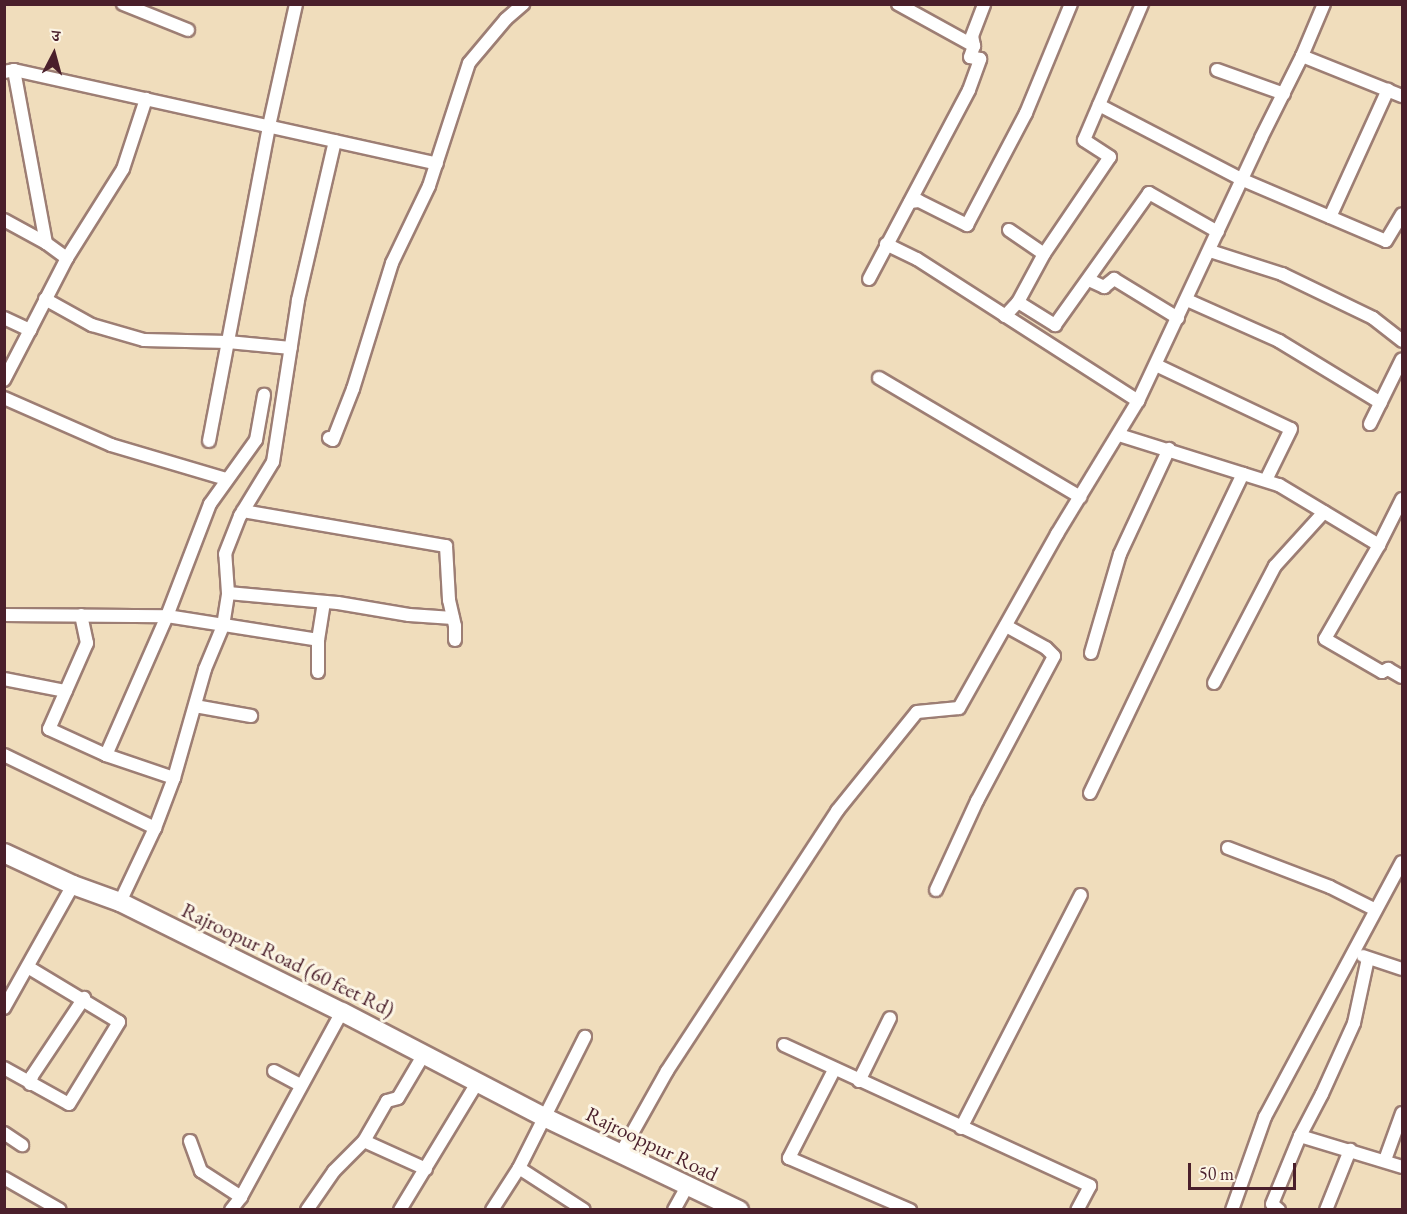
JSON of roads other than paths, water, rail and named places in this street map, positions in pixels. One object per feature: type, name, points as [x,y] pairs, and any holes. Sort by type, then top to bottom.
[{"type":"main road","name":"Rajroopur Road (60 feet Rd)","points":[[4,853],[73,885],[120,902],[342,1012],[546,1118]]},
{"type":"main road","name":"Rajrooppur Road","points":[[546,1118],[687,1187],[739,1209]]},
{"type":"street","points":[[123,4],[188,30]]},
{"type":"street","points":[[209,441],[269,126],[296,4]]},
{"type":"street","points":[[329,438],[333,440],[353,389],[392,264],[417,214],[469,63],[506,19],[524,4]]},
{"type":"street","points":[[898,4],[974,46]]},
{"type":"street","points":[[869,279],[969,90],[980,59],[970,57],[974,46],[972,36],[984,4]]},
{"type":"street","points":[[910,202],[920,201],[968,225],[1026,113],[1071,4]]},
{"type":"street","points":[[621,1153],[668,1071],[837,811],[917,712],[959,708],[1138,401],[1302,56],[1324,4]]},
{"type":"street","points":[[1005,316],[1018,302],[1044,254],[1110,157],[1084,140],[1140,5]]},
{"type":"street","points":[[1302,56],[1402,96]]},
{"type":"street","points":[[1217,70],[1284,94]]},
{"type":"street","points":[[46,243],[9,71],[436,164]]},
{"type":"street","points":[[1330,217],[1388,90]]},
{"type":"street","points":[[4,380],[67,258],[123,169],[146,99]]},
{"type":"street","points":[[1099,105],[1243,180],[1386,241],[1402,214]]},
{"type":"street","points":[[120,902],[155,828],[174,778],[205,669],[223,626],[228,593],[225,554],[243,511],[273,462],[298,300],[335,141]]},
{"type":"street","points":[[1018,302],[1055,325],[1149,194],[1218,232]]},
{"type":"street","points":[[4,219],[67,258]]},
{"type":"street","points":[[1009,230],[1044,254]]},
{"type":"street","points":[[886,244],[917,259],[1138,401]]},
{"type":"street","points":[[1210,250],[1282,274],[1373,318],[1402,341]]},
{"type":"street","points":[[1089,280],[1104,286],[1114,279],[1178,318]]},
{"type":"street","points":[[45,299],[92,325],[144,340],[228,342],[291,348]]},
{"type":"street","points":[[1187,300],[1279,341],[1381,403]]},
{"type":"street","points":[[4,318],[30,330]]},
{"type":"street","points":[[1370,424],[1402,359]]},
{"type":"street","points":[[1156,364],[1291,429],[1266,480]]},
{"type":"street","points":[[879,378],[1080,497]]},
{"type":"street","points":[[106,755],[167,616],[210,504],[256,440],[264,395]]},
{"type":"street","points":[[4,398],[111,445],[226,479]]},
{"type":"street","points":[[1119,435],[1266,480],[1379,545]]},
{"type":"street","points":[[1090,653],[1120,555],[1169,449]]},
{"type":"street","points":[[1090,793],[1242,474]]},
{"type":"street","points":[[1402,499],[1379,545],[1325,639],[1382,672],[1388,669],[1402,677]]},
{"type":"street","points":[[243,511],[446,546],[449,600],[455,640]]},
{"type":"street","points":[[1214,682],[1275,566],[1324,512]]},
{"type":"street","points":[[228,593],[453,618]]},
{"type":"street","points":[[318,672],[318,640],[324,602]]},
{"type":"street","points":[[4,615],[167,616],[318,640]]},
{"type":"street","points":[[81,615],[87,643],[49,729],[106,755],[174,778]]},
{"type":"street","points":[[936,890],[977,801],[1054,656],[1046,648],[1006,626]]},
{"type":"street","points":[[4,679],[66,691]]},
{"type":"street","points":[[195,706],[251,716]]},
{"type":"street","points":[[4,755],[155,828]]},
{"type":"street","points":[[1228,848],[1330,887],[1376,910]]},
{"type":"street","points":[[1233,1209],[1265,1117],[1402,862]]},
{"type":"street","points":[[4,1008],[73,885]]},
{"type":"street","points":[[961,1128],[1081,895]]},
{"type":"street","points":[[1353,953],[1402,969]]},
{"type":"street","points":[[1278,1209],[1272,1204],[1300,1136],[1354,1023],[1368,958]]},
{"type":"street","points":[[4,1068],[69,1104],[119,1022],[84,998],[28,967]]},
{"type":"street","points":[[30,1084],[32,1076],[84,998]]},
{"type":"street","points":[[231,1209],[241,1197],[300,1085],[342,1012]]},
{"type":"street","points":[[860,1081],[890,1018]]},
{"type":"street","points":[[492,1209],[519,1168],[585,1037]]},
{"type":"street","points":[[784,1046],[1090,1186],[1077,1209]]},
{"type":"street","points":[[307,1209],[334,1171],[364,1141],[387,1101],[398,1098],[424,1054]]},
{"type":"street","points":[[834,1070],[789,1158],[910,1209]]},
{"type":"street","points":[[274,1071],[300,1085]]},
{"type":"street","points":[[400,1209],[426,1170],[477,1083]]},
{"type":"street","points":[[1385,1160],[1402,1113]]},
{"type":"street","points":[[1300,1136],[1402,1167]]},
{"type":"street","points":[[6,1139],[22,1145]]},
{"type":"street","points":[[190,1141],[201,1171],[241,1197]]},
{"type":"street","points":[[364,1141],[426,1170]]},
{"type":"street","points":[[1326,1209],[1350,1150]]},
{"type":"street","points":[[519,1168],[584,1209]]},
{"type":"street","points":[[4,1178],[60,1209]]},
{"type":"street","points":[[674,1209],[687,1187]]}]
